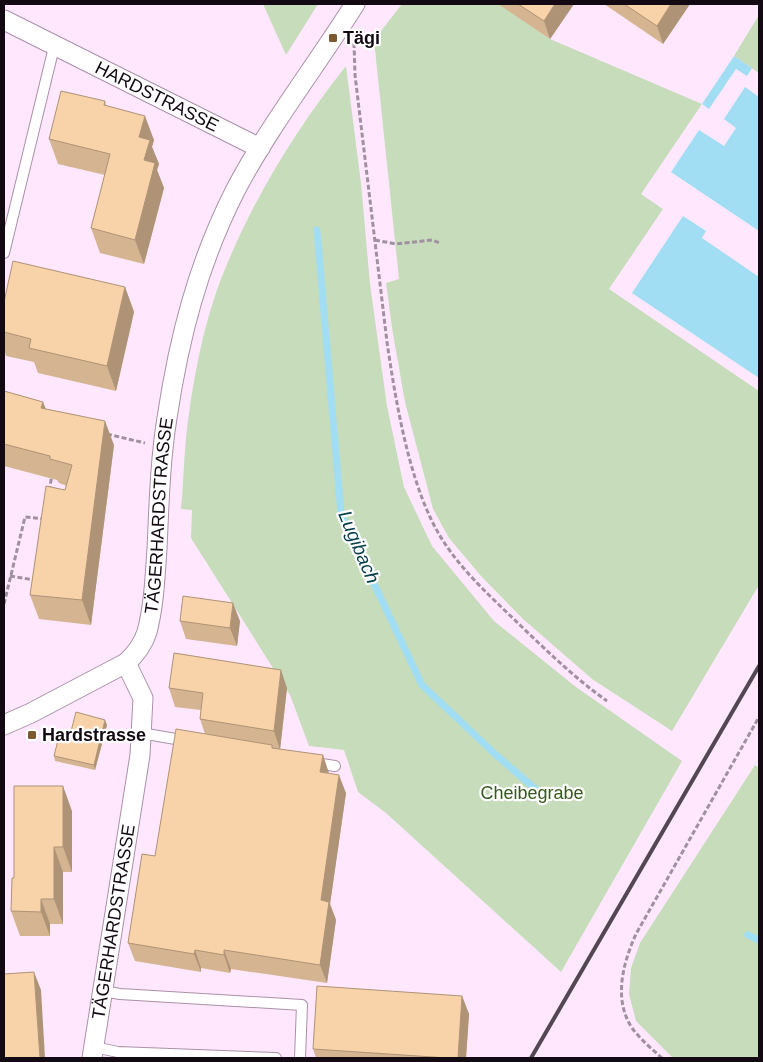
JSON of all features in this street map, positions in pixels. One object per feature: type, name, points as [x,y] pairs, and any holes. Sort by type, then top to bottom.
[{"type":"street","name":"TÄGERHARDSTRASSE","points":[[93,1053],[140,755],[143,698],[126,663],[137,653],[146,633],[154,587],[163,444],[184,323],[198,278],[214,237],[235,192],[260,148],[324,53],[354,4]]},
{"type":"street","name":"HARDSTRASSE","points":[[4,20],[54,47],[260,148]]},
{"type":"street","points":[[4,725],[31,713],[126,663]]},
{"type":"lane","points":[[4,253],[8,218],[54,47]]},
{"type":"lane","points":[[141,733],[201,743]]},
{"type":"lane","points":[[307,761],[335,766]]},
{"type":"lane","points":[[103,991],[120,994],[302,1005],[300,1058]]},
{"type":"lane","points":[[93,1053],[118,1052],[276,1058]]},
{"type":"path","points":[[354,42],[355,75],[374,240],[394,386],[418,485],[434,526],[446,547],[473,578],[564,668],[607,701]]},
{"type":"path","points":[[374,240],[396,244],[432,240],[440,244]]},
{"type":"path","points":[[98,432],[144,443],[163,444]]},
{"type":"path","points":[[48,500],[53,471]]},
{"type":"path","points":[[4,604],[25,517],[45,519],[46,509]]},
{"type":"path","points":[[10,576],[36,580]]},
{"type":"path","points":[[662,1058],[638,1036],[626,1015],[621,989],[625,959],[636,934],[759,718]]},
{"type":"green space","points":[[263,4],[318,4],[286,55]]},
{"type":"green space","points":[[402,4],[499,4],[550,39],[702,104],[641,194],[663,209],[609,289],[759,391],[759,585],[672,731],[592,679],[523,619],[481,576],[449,538],[433,509],[405,402],[386,283],[399,279],[374,40]]},
{"type":"green space","points":[[759,15],[759,73],[734,56]]},
{"type":"green space","name":"Cheibegrabe","points":[[346,66],[361,183],[370,284],[387,406],[404,487],[432,546],[494,621],[576,687],[682,761],[561,972],[386,813],[358,792],[344,750],[309,746],[290,695],[191,538],[192,510],[181,509],[191,397],[202,343],[217,290],[235,246],[262,192],[293,140]]},
{"type":"green space","points":[[755,765],[759,768],[759,1058],[673,1058],[636,1021],[629,994],[631,968],[640,943]]},
{"type":"water","points":[[734,56],[752,68],[747,76],[736,69],[709,109],[702,104]]},
{"type":"water","points":[[745,87],[759,97],[759,231],[671,172],[699,130],[724,146],[736,128],[724,119]]},
{"type":"water","points":[[683,216],[706,231],[702,238],[759,277],[759,378],[632,293]]},
{"type":"building","points":[[518,4],[555,4],[544,21]]},
{"type":"building","points":[[624,4],[671,4],[657,26]]},
{"type":"building","points":[[61,91],[105,101],[104,105],[145,116],[139,137],[150,140],[144,160],[155,163],[135,240],[91,228],[110,154],[49,139]]},
{"type":"building","points":[[13,261],[125,287],[107,366],[29,348],[31,339],[4,332],[4,302]]},
{"type":"building","points":[[4,391],[43,402],[41,408],[105,421],[82,600],[30,595],[46,486],[65,490],[72,465],[50,459],[50,456],[4,444]]},
{"type":"building","points":[[183,596],[233,603],[230,628],[180,621]]},
{"type":"building","points":[[174,653],[281,670],[274,731],[200,719],[203,693],[169,688]]},
{"type":"building","points":[[76,712],[105,720],[94,765],[54,756],[59,736],[69,739]]},
{"type":"building","points":[[176,729],[272,745],[272,748],[323,755],[320,772],[339,775],[321,900],[329,902],[320,965],[224,950],[224,955],[195,950],[194,954],[128,943],[142,854],[155,856]]},
{"type":"building","points":[[14,786],[63,786],[63,847],[54,847],[54,899],[41,899],[41,912],[11,911],[12,878],[14,878]]},
{"type":"building","points":[[34,972],[40,1058],[4,1058],[4,974]]},
{"type":"building","points":[[317,986],[462,996],[458,1058],[313,1049]]},
{"type":"waterway","name":"Lugibach","points":[[317,230],[341,514],[422,685],[495,754],[547,799]]},
{"type":"waterway","name":"Lugibach","points":[[748,935],[759,940]]},
{"type":"railway","points":[[531,1058],[759,666]]},
{"type":"place","name":"Tägi","points":[[333,38]]},
{"type":"place","name":"Hardstrasse","points":[[32,735]]}]
